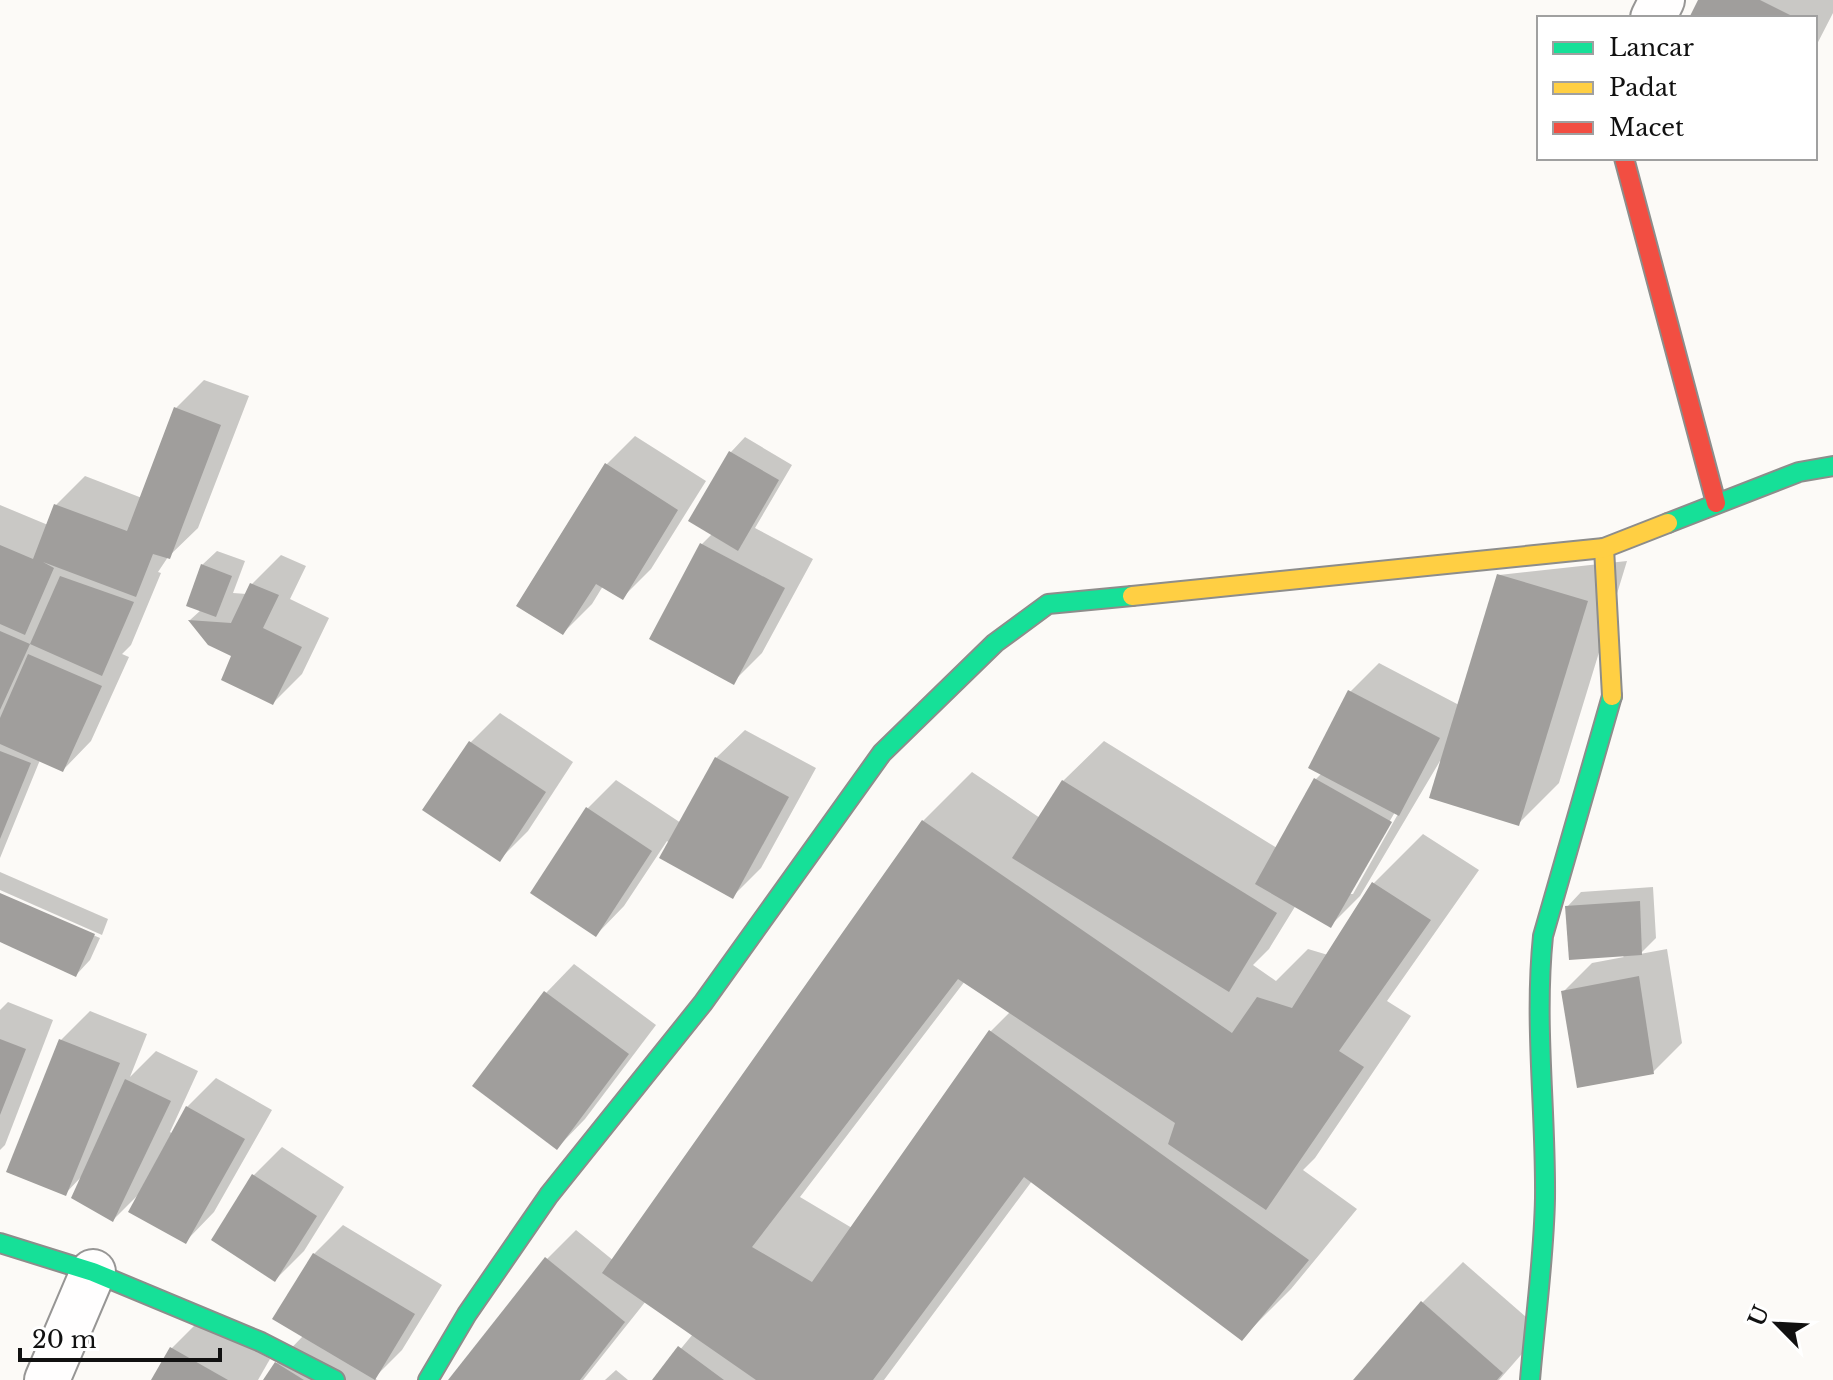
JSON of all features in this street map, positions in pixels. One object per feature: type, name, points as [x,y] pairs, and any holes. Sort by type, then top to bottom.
[{"type":"street","points":[[1625,160],[1716,503]]},
{"type":"street","points":[[428,1380],[467,1314],[549,1195],[703,1003],[882,753],[995,643],[1048,604],[1604,548],[1799,472],[1833,466]]},
{"type":"street","points":[[1530,1380],[1545,1199],[1539,1047],[1540,963],[1543,936],[1555,889],[1613,694],[1604,548]]},
{"type":"street","points":[[0,1243],[93,1272],[261,1342],[335,1380]]},
{"type":"street","points":[[47,1380],[93,1272]]},
{"type":"building","points":[[1698,0],[1760,0],[1792,16],[1690,16]]},
{"type":"building","points":[[174,407],[221,425],[170,559],[153,554],[136,597],[43,562],[54,568],[25,635],[0,624],[0,545],[33,559],[54,504],[127,531]]},
{"type":"building","points":[[729,451],[779,480],[738,551],[688,521]]},
{"type":"building","points":[[605,463],[678,510],[623,600],[596,584],[563,635],[516,606]]},
{"type":"building","points":[[700,543],[785,588],[734,685],[649,639]]},
{"type":"building","points":[[201,564],[232,576],[216,617],[186,606]]},
{"type":"building","points":[[1497,574],[1588,601],[1519,826],[1429,798]]},
{"type":"building","points":[[60,576],[134,602],[102,676],[30,644]]},
{"type":"building","points":[[250,583],[279,595],[263,628],[302,647],[273,705],[221,680],[231,656],[208,645],[188,620],[231,623]]},
{"type":"building","points":[[0,631],[30,644],[0,710]]},
{"type":"building","points":[[28,654],[102,686],[63,772],[0,744],[0,718]]},
{"type":"building","points":[[1348,690],[1440,738],[1399,816],[1308,768]]},
{"type":"building","points":[[469,741],[546,792],[500,862],[422,810]]},
{"type":"building","points":[[0,751],[31,763],[0,839]]},
{"type":"building","points":[[715,757],[789,797],[733,899],[659,858]]},
{"type":"building","points":[[1314,778],[1392,822],[1331,928],[1255,884]]},
{"type":"building","points":[[1062,780],[1277,913],[1229,992],[1012,858]]},
{"type":"building","points":[[586,807],[652,851],[596,937],[530,893]]},
{"type":"building","points":[[922,820],[1232,1033],[1257,997],[1292,1008],[1372,882],[1431,920],[1339,1051],[1364,1067],[1266,1210],[1168,1144],[1175,1123],[958,979],[752,1247],[812,1282],[989,1030],[1309,1260],[1242,1341],[1024,1177],[873,1380],[756,1380],[602,1273]]},
{"type":"building","points":[[0,893],[95,934],[76,977],[0,942]]},
{"type":"building","points":[[1640,901],[1642,955],[1569,960],[1565,906]]},
{"type":"building","points":[[1639,976],[1654,1074],[1577,1088],[1561,991]]},
{"type":"building","points":[[544,991],[629,1054],[557,1150],[472,1086]]},
{"type":"building","points":[[0,1039],[26,1049],[0,1115]]},
{"type":"building","points":[[59,1039],[120,1063],[66,1196],[6,1172]]},
{"type":"building","points":[[125,1079],[171,1101],[113,1222],[71,1198]]},
{"type":"building","points":[[186,1106],[245,1139],[186,1244],[128,1212]]},
{"type":"building","points":[[252,1174],[317,1216],[275,1282],[211,1240]]},
{"type":"building","points":[[313,1253],[415,1314],[375,1380],[272,1319]]},
{"type":"building","points":[[545,1257],[625,1322],[580,1380],[448,1380]]},
{"type":"building","points":[[1421,1301],[1503,1373],[1497,1380],[1353,1380]]},
{"type":"building","points":[[678,1346],[724,1380],[652,1380]]},
{"type":"building","points":[[170,1347],[228,1380],[151,1380]]},
{"type":"building","points":[[275,1362],[304,1380],[263,1380]]},
{"type":"traffic: fast","points":[[1668,523],[1799,472],[1833,466]]},
{"type":"traffic: fast","points":[[428,1380],[467,1314],[549,1195],[703,1003],[882,753],[995,643],[1048,604],[1132,596]]},
{"type":"traffic: fast","points":[[1530,1380],[1545,1198],[1540,1034],[1543,936],[1612,696]]},
{"type":"traffic: fast","points":[[0,1243],[93,1272],[261,1342],[335,1380]]},
{"type":"traffic: slow","points":[[1132,596],[1604,548],[1668,523]]},
{"type":"traffic: slow","points":[[1604,548],[1612,696]]},
{"type":"traffic: jam","points":[[1625,160],[1716,503]]}]
